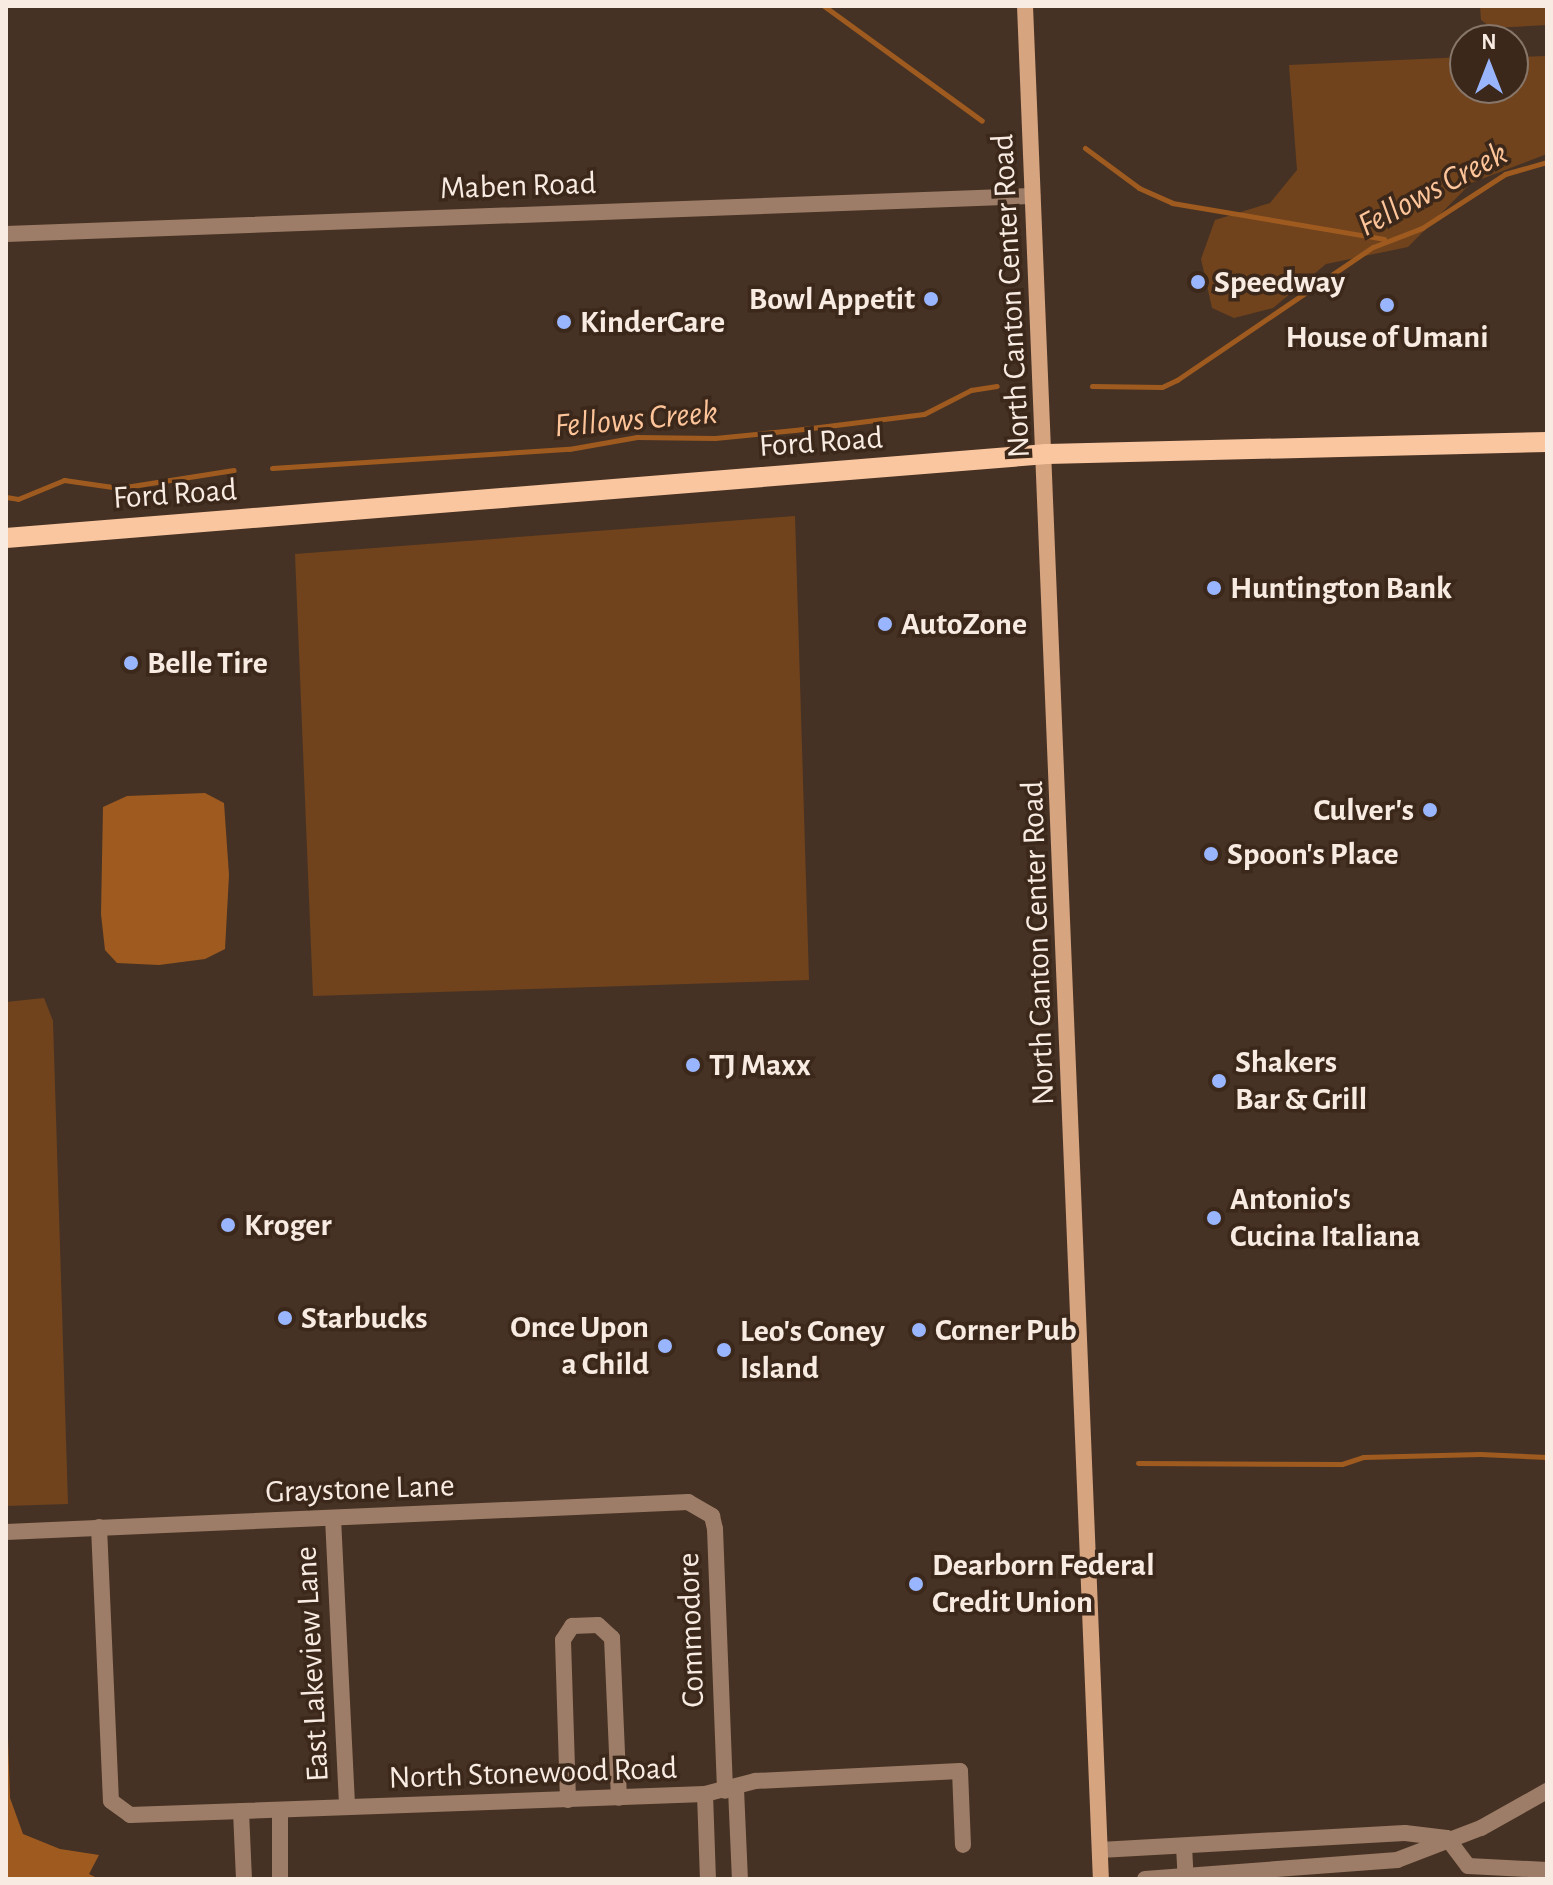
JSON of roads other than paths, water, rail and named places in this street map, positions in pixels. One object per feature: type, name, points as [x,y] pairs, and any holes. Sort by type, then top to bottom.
[{"type":"main road","name":"North Canton Center Road","points":[[1025,6],[1047,454],[1101,1879]]},
{"type":"main road","name":"Ford Road","points":[[6,538],[1047,454],[1547,442]]},
{"type":"street","name":"Maben Road","points":[[6,234],[1032,196]]},
{"type":"street","name":"Graystone Lane","points":[[6,1532],[688,1502],[712,1516]]},
{"type":"street","name":"Commodore","points":[[712,1516],[730,1790],[740,1879]]},
{"type":"street","name":"East Lakeview Lane","points":[[333,1518],[347,1807]]},
{"type":"street","name":"North Stonewood Road","points":[[99,1527],[111,1801],[130,1815],[705,1794],[730,1790],[755,1781],[960,1771],[963,1845]]},
{"type":"street","points":[[568,1800],[563,1640],[572,1626],[607,1630],[612,1638],[619,1798]]},
{"type":"street","points":[[1145,1879],[1186,1879],[1397,1860],[1447,1838],[1481,1828],[1547,1791]]},
{"type":"street","points":[[705,1794],[708,1879]]},
{"type":"street","points":[[280,1810],[280,1879]]},
{"type":"street","points":[[241,1811],[244,1879]]},
{"type":"street","points":[[1100,1850],[1405,1833],[1447,1838],[1468,1866],[1547,1870]]},
{"type":"street","points":[[1334,1837],[1336,1867]]},
{"type":"street","points":[[1184,1846],[1186,1879]]},
{"type":"waterway","points":[[824,6],[982,121]]},
{"type":"waterway","points":[[1085,148],[1139,188],[1172,203],[1384,239]]},
{"type":"waterway","name":"Fellows Creek","points":[[1092,386],[1162,387],[1177,380],[1373,247],[1422,228],[1505,174],[1547,162]]},
{"type":"waterway","name":"Fellows Creek","points":[[272,468],[569,449],[637,437],[715,438],[795,430],[924,414],[971,390],[997,386]]},
{"type":"waterway","name":"Fellows Creek","points":[[6,497],[18,499],[64,480],[119,488],[234,470]]},
{"type":"waterway","points":[[1138,1463],[1342,1464],[1363,1457],[1480,1454],[1547,1457]]},
{"type":"place","name":"Speedway","points":[[1198,282]]},
{"type":"place","name":"Bowl Appetit","points":[[931,299]]},
{"type":"place","name":"House of Umani","points":[[1387,305]]},
{"type":"place","name":"KinderCare","points":[[564,322]]},
{"type":"place","name":"Huntington Bank","points":[[1214,588]]},
{"type":"place","name":"AutoZone","points":[[885,624]]},
{"type":"place","name":"Belle Tire","points":[[131,663]]},
{"type":"place","name":"Culver's","points":[[1430,810]]},
{"type":"place","name":"Spoon's Place","points":[[1211,854]]},
{"type":"place","name":"TJ Maxx","points":[[693,1065]]},
{"type":"place","name":"Shakers Bar & Grill","points":[[1219,1081]]},
{"type":"place","name":"Antonio's Cucina Italiana","points":[[1214,1218]]},
{"type":"place","name":"Kroger","points":[[228,1225]]},
{"type":"place","name":"Starbucks","points":[[285,1318]]},
{"type":"place","name":"Corner Pub","points":[[919,1330]]},
{"type":"place","name":"Once Upon a Child","points":[[665,1346]]},
{"type":"place","name":"Leo's Coney Island","points":[[724,1350]]},
{"type":"place","name":"Dearborn Federal Credit Union","points":[[916,1584]]}]
